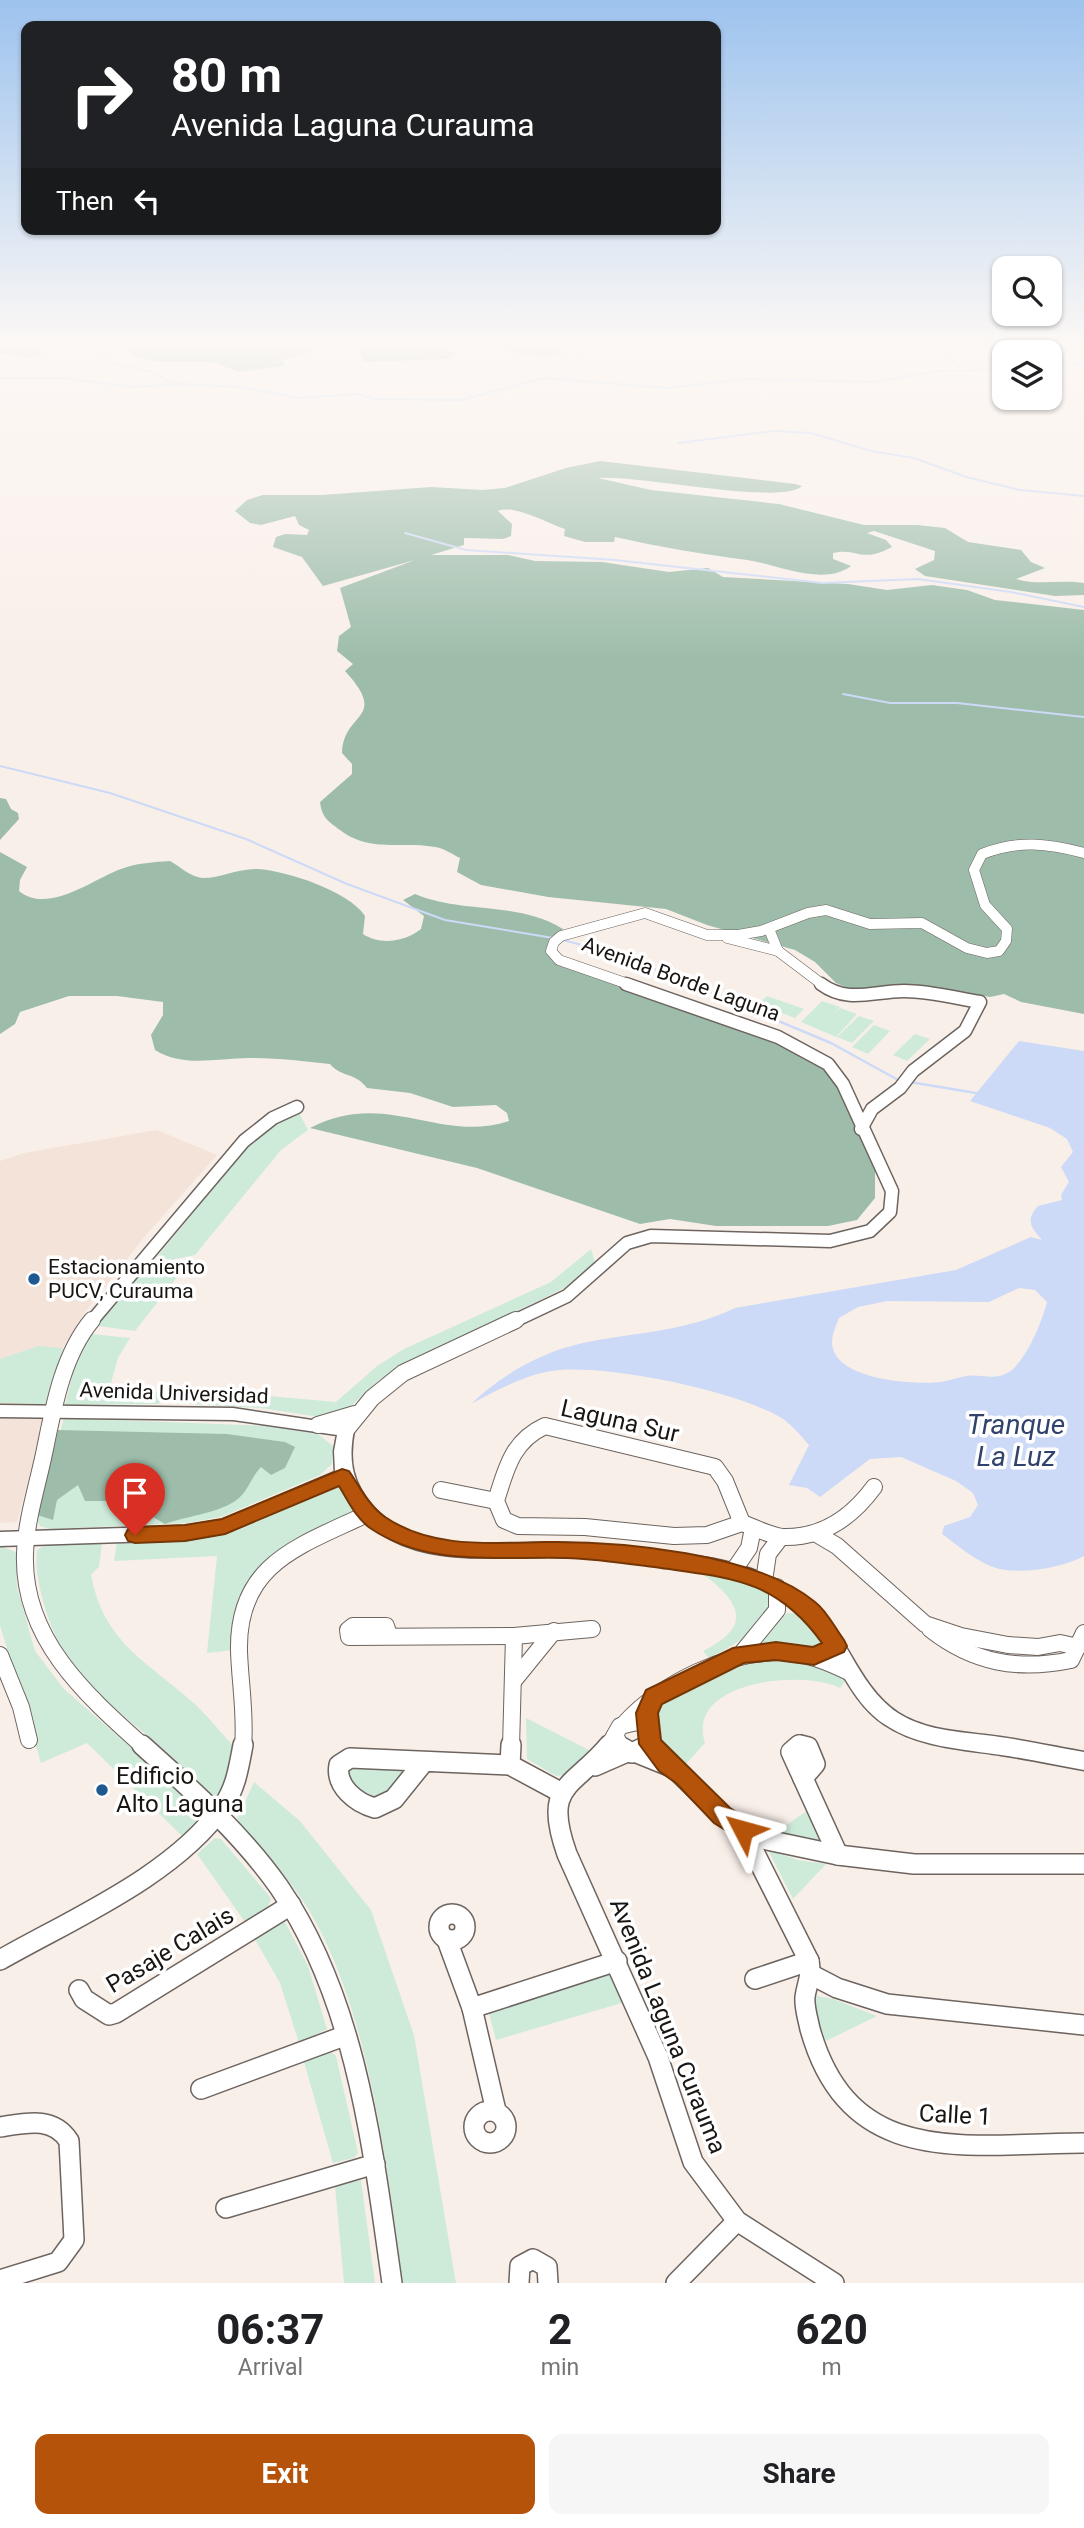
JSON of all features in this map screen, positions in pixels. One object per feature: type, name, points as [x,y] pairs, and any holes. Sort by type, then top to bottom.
[{"type":"street","name":"Avenida Borde Laguna","points":[[342,1476],[342,1450],[346,1430],[361,1410],[403,1373],[567,1296],[626,1243],[651,1236],[830,1241],[870,1231],[883,1221],[893,1200],[888,1181],[861,1129],[838,1074],[807,1051],[656,992],[559,960],[551,951],[561,936],[645,913],[657,914],[688,928],[716,936],[769,929],[816,910],[835,909],[864,923],[922,923],[968,950],[992,953],[999,951],[1006,941],[1007,929],[985,905],[974,870],[982,854],[1019,841],[1044,842],[1084,853]]},
{"type":"street","points":[[769,929],[778,951]]},
{"type":"street","points":[[716,936],[778,951],[833,993],[865,997],[904,991],[980,1002],[965,1031],[913,1071],[900,1088],[872,1109],[861,1129]]},
{"type":"street","points":[[297,1107],[273,1118],[244,1141],[85,1329],[72,1350],[54,1412],[27,1539],[27,1578],[40,1631],[69,1678],[216,1816],[261,1863],[291,1905],[313,1947],[344,2036],[375,2164],[392,2283]]},
{"type":"street","points":[[318,1425],[337,1421],[361,1410]]},
{"type":"street","name":"Avenida Universidad","points":[[0,1411],[233,1414],[346,1430]]},
{"type":"street","points":[[318,1425],[335,1437],[342,1450]]},
{"type":"street","name":"Laguna Sur","points":[[496,1501],[517,1442],[532,1431],[545,1426],[715,1467],[748,1526]]},
{"type":"street","points":[[0,1539],[185,1533],[225,1526],[342,1476],[367,1514],[402,1536],[444,1549],[567,1550],[734,1570],[771,1584],[810,1609],[872,1703],[894,1720],[917,1731],[1084,1761]]},
{"type":"street","points":[[441,1490],[496,1501],[504,1520],[518,1526],[585,1527],[674,1536],[707,1535],[748,1526],[781,1537],[815,1533],[836,1524],[859,1508],[874,1487]]},
{"type":"street","points":[[0,1960],[148,1872],[191,1843],[216,1816],[234,1788],[243,1764],[244,1711],[238,1628],[246,1598],[265,1571],[296,1549],[367,1514]]},
{"type":"street","points":[[734,1570],[749,1549],[748,1526]]},
{"type":"street","points":[[815,1533],[837,1546],[948,1646],[981,1661],[1049,1666],[1071,1660],[1081,1640]]},
{"type":"street","points":[[777,1610],[768,1554],[781,1537]]},
{"type":"street","points":[[741,1654],[777,1610],[810,1609]]},
{"type":"street","points":[[389,1635],[514,1636],[592,1629]]},
{"type":"street","points":[[515,1679],[554,1631]]},
{"type":"street","points":[[510,1765],[515,1679],[514,1636]]},
{"type":"street","points":[[814,1656],[836,1646]]},
{"type":"street","points":[[423,1763],[510,1765],[562,1793],[575,1775],[607,1750],[620,1729],[654,1697],[741,1654],[776,1651],[814,1656],[851,1672]]},
{"type":"street","points":[[0,1655],[21,1707],[29,1741]]},
{"type":"street","points":[[640,1744],[647,1713],[654,1697]]},
{"type":"street","points":[[620,1729],[637,1722],[640,1744]]},
{"type":"street","points":[[620,1729],[618,1745],[640,1744],[684,1776],[722,1815],[743,1830],[767,1840],[838,1855],[914,1864],[1084,1864]]},
{"type":"street","points":[[575,1775],[640,1744]]},
{"type":"street","points":[[803,1778],[838,1855]]},
{"type":"street","name":"Avenida Laguna Curauma","points":[[562,1793],[558,1818],[560,1837],[658,2057],[693,2162],[737,2221],[834,2283]]},
{"type":"street","points":[[743,1830],[811,1968],[840,1992],[873,2001],[938,2011],[1084,2025]]},
{"type":"street","name":"Pasaje Calais","points":[[79,1990],[84,1999],[109,2015],[116,2013],[291,1905]]},
{"type":"street","points":[[447,1940],[472,2008],[496,2111]]},
{"type":"street","points":[[472,2008],[617,1961]]},
{"type":"street","points":[[755,1979],[811,1968]]},
{"type":"street","name":"Calle 1","points":[[811,1968],[805,2000],[815,2043],[837,2090],[857,2112],[881,2129],[926,2143],[1084,2143]]},
{"type":"street","points":[[201,2089],[344,2036]]},
{"type":"street","points":[[0,2127],[38,2122],[55,2124],[64,2131],[69,2141],[74,2240],[58,2262],[0,2280]]},
{"type":"street","points":[[226,2208],[375,2164]]},
{"type":"street","points":[[676,2283],[737,2221]]},
{"type":"street","points":[[519,2283],[520,2266],[533,2259],[547,2267],[548,2283]]},
{"type":"shaded area","points":[[157,1130],[217,1155],[146,1235],[85,1312],[63,1348],[17,1522],[0,1523],[0,1161],[24,1153]]},
{"type":"green space","points":[[600,461],[795,484],[802,486],[789,491],[767,493],[598,478],[651,490],[779,504],[864,525],[945,528],[968,542],[1021,550],[1031,562],[1045,568],[1016,579],[1084,583],[1084,595],[1055,596],[925,576],[915,569],[934,560],[935,551],[874,531],[867,533],[886,540],[892,547],[866,555],[833,553],[833,559],[851,566],[840,572],[813,574],[615,537],[614,542],[585,542],[564,536],[565,529],[513,510],[498,511],[512,524],[511,536],[503,539],[464,538],[464,545],[431,555],[508,555],[535,561],[602,562],[669,572],[708,568],[723,577],[848,584],[887,590],[932,585],[967,590],[995,600],[1084,610],[1084,1014],[1021,1002],[1004,994],[990,997],[912,984],[897,989],[850,989],[836,983],[815,962],[795,950],[707,925],[666,909],[548,897],[481,885],[457,872],[460,858],[444,850],[422,845],[363,842],[326,819],[320,802],[352,774],[352,764],[342,753],[344,739],[364,707],[364,699],[358,687],[345,671],[353,664],[337,651],[339,636],[351,627],[340,588],[415,560],[323,586],[302,557],[273,547],[276,537],[285,534],[307,535],[309,530],[299,525],[295,516],[261,525],[250,523],[235,511],[247,500],[263,495],[322,495],[431,487],[482,490],[505,488],[566,468]]},
{"type":"green space","points":[[0,798],[6,799],[11,809],[18,813],[19,819],[0,840]]},
{"type":"green space","points":[[0,852],[27,867],[20,880],[19,891],[43,899],[70,893],[127,867],[170,861],[190,874],[203,878],[258,869],[316,884],[346,898],[357,907],[365,916],[363,934],[378,940],[401,939],[421,929],[424,916],[403,900],[415,894],[452,904],[509,911],[546,920],[563,929],[555,945],[557,957],[658,994],[821,1060],[834,1079],[875,1160],[875,1198],[857,1220],[828,1226],[716,1226],[670,1219],[640,1224],[477,1168],[310,1128],[338,1117],[363,1113],[388,1114],[459,1126],[483,1126],[509,1121],[507,1113],[496,1105],[453,1107],[410,1093],[367,1088],[358,1079],[330,1064],[259,1058],[200,1061],[166,1056],[155,1050],[151,1035],[163,1015],[163,1002],[117,996],[69,996],[20,1012],[15,1024],[0,1034]]},
{"type":"green space","points":[[767,996],[804,1009],[795,1018],[758,1004]]},
{"type":"green space","points":[[822,1001],[840,1007],[834,1014],[840,1008],[857,1014],[836,1037],[801,1022]]},
{"type":"green space","points":[[859,1016],[874,1021],[852,1043],[837,1037]]},
{"type":"green space","points":[[874,1025],[890,1031],[868,1054],[852,1047]]},
{"type":"green space","points":[[915,1034],[930,1039],[907,1061],[893,1055]]},
{"type":"green space","points":[[298,1111],[308,1130],[281,1150],[195,1255],[171,1260],[157,1257],[248,1146],[275,1122]]},
{"type":"green space","points":[[591,1249],[596,1265],[575,1283],[397,1369],[379,1380],[347,1410],[319,1417],[261,1408],[170,1403],[173,1392],[245,1394],[336,1402],[377,1366],[404,1349],[551,1282]]},
{"type":"green space","points":[[146,1267],[165,1270],[185,1267],[135,1331],[98,1326],[97,1324]]},
{"type":"green space","points":[[92,1334],[130,1338],[118,1358],[109,1390],[162,1392],[159,1404],[65,1405],[78,1351]]},
{"type":"green space","points":[[38,1346],[63,1348],[47,1402],[0,1403],[0,1359]]},
{"type":"green space","points":[[64,1418],[266,1426],[318,1434],[333,1446],[332,1464],[320,1475],[221,1517],[187,1523],[50,1529],[40,1526],[36,1519]]},
{"type":"green space","points":[[58,1430],[227,1434],[285,1442],[295,1447],[285,1468],[271,1475],[261,1467],[236,1500],[207,1513],[165,1524],[146,1513],[136,1501],[85,1501],[78,1485],[57,1500],[53,1520],[37,1515]]},
{"type":"green space","points":[[338,1484],[356,1507],[355,1511],[295,1543],[265,1563],[234,1650],[207,1653],[217,1556],[114,1561],[117,1542],[186,1539],[236,1531]]},
{"type":"green space","points":[[102,1543],[99,1567],[91,1574],[97,1598],[117,1635],[146,1664],[196,1705],[236,1749],[235,1766],[216,1800],[176,1760],[88,1683],[61,1646],[50,1624],[38,1579],[37,1550],[47,1544]]},
{"type":"green space","points":[[0,1546],[16,1552],[17,1587],[35,1651],[64,1689],[166,1778],[202,1815],[182,1836],[87,1743],[41,1763],[0,1625]]},
{"type":"green space","points":[[703,1574],[753,1581],[774,1593],[764,1615],[749,1633],[709,1658],[703,1651],[719,1642],[729,1632],[735,1623],[736,1614],[726,1595]]},
{"type":"green space","points":[[787,1613],[801,1614],[825,1644],[822,1649],[758,1647]]},
{"type":"green space","points":[[776,1659],[813,1662],[847,1679],[840,1688],[822,1682],[775,1681],[751,1685],[729,1693],[712,1706],[704,1722],[705,1743],[685,1765],[663,1747],[654,1732],[653,1724],[659,1705],[729,1670]]},
{"type":"green space","points":[[526,1718],[591,1751],[563,1775],[556,1776],[527,1759]]},
{"type":"green space","points":[[343,1766],[408,1766],[385,1802],[367,1802],[340,1770]]},
{"type":"green space","points":[[254,1782],[300,1821],[371,1910],[414,2035],[456,2283],[403,2283],[382,2140],[372,2089],[346,1992],[328,1947],[307,1907],[237,1819]]},
{"type":"green space","points":[[811,1808],[831,1848],[772,1835]]},
{"type":"green space","points":[[215,1838],[221,1839],[271,1898],[267,1910],[245,1922],[197,1854]]},
{"type":"green space","points":[[768,1850],[798,1860],[826,1864],[793,1899]]},
{"type":"green space","points":[[280,1921],[285,1922],[308,1966],[327,2029],[299,2043],[280,1983],[253,1936]]},
{"type":"green space","points":[[613,1970],[625,2002],[496,2040],[488,2010]]},
{"type":"green space","points":[[817,1996],[833,1999],[877,2016],[826,2041],[814,2008]]},
{"type":"green space","points":[[331,2052],[336,2056],[358,2153],[354,2158],[333,2163],[304,2062]]},
{"type":"green space","points":[[361,2180],[375,2283],[344,2283],[335,2186]]},
{"type":"water","name":"Tranque La Luz","points":[[1019,1041],[1084,1051],[1084,1556],[1052,1567],[1026,1571],[1003,1570],[980,1561],[942,1534],[944,1526],[970,1517],[978,1505],[973,1493],[956,1481],[901,1457],[870,1459],[820,1497],[807,1488],[789,1485],[809,1445],[782,1419],[757,1406],[703,1389],[610,1372],[560,1370],[526,1378],[471,1404],[509,1374],[567,1347],[679,1327],[735,1308],[956,1270],[1031,1237],[1042,1240],[1032,1228],[1031,1220],[1038,1206],[1062,1200],[1061,1195],[1069,1182],[1061,1167],[1073,1152],[1067,1139],[1050,1128],[970,1101]],"holes":[[[1019,1288],[1035,1290],[1047,1302],[1041,1320],[1021,1359],[1004,1375],[967,1376],[941,1382],[897,1381],[850,1368],[839,1359],[833,1349],[833,1337],[839,1318],[858,1307],[887,1301],[989,1302]]]},
{"type":"waterway","points":[[856,447],[914,458],[966,477],[1020,490],[1084,496]]},
{"type":"waterway","points":[[405,533],[466,550],[615,560],[823,583],[918,579],[1011,592],[1084,607]]},
{"type":"waterway","points":[[843,694],[890,703],[957,703],[1084,717]]},
{"type":"waterway","points":[[0,766],[110,793],[246,839],[347,884],[445,920],[553,938]]},
{"type":"waterway","points":[[563,940],[619,955],[695,985]]},
{"type":"waterway","points":[[690,984],[831,1043],[900,1081]]},
{"type":"waterway","points":[[910,1082],[976,1093]]},
{"type":"place","name":"Estacionamiento PUCV, Curauma","points":[[34,1279]]},
{"type":"place","name":"Edificio Alto Laguna","points":[[102,1790]]},
{"type":"route","points":[[135,1535],[185,1533],[225,1526],[268,1510],[342,1476],[367,1514],[377,1522],[402,1536],[431,1546],[470,1551],[567,1550],[624,1555],[734,1570],[777,1587],[810,1609],[836,1646],[814,1656],[776,1651],[741,1654],[705,1669],[654,1697],[647,1713],[647,1727],[652,1740],[650,1744],[667,1764],[684,1776],[722,1815],[743,1830]]}]
